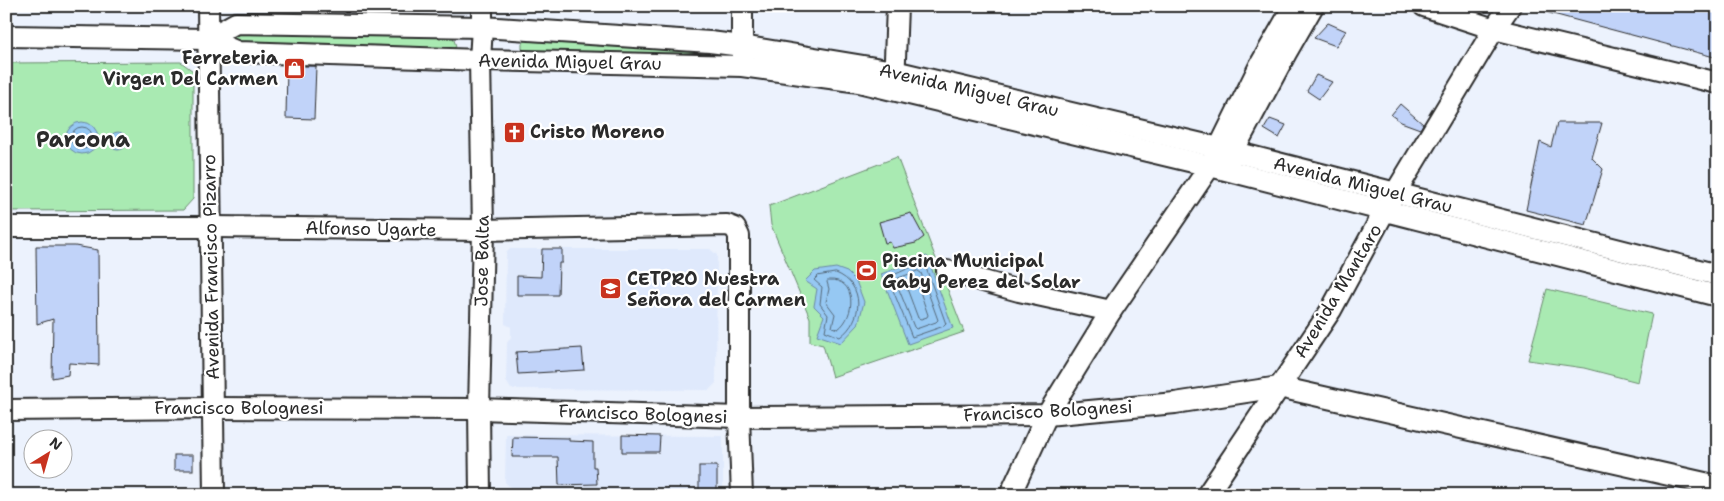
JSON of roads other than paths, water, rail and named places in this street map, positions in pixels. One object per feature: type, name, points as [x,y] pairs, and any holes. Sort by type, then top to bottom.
[{"type":"street","name":"Avenida Francisco Pizarro","points":[[208,6],[214,495]]},
{"type":"street","name":"Jose Balta","points":[[480,495],[479,409],[483,230],[480,60],[482,6]]},
{"type":"street","points":[[742,6],[742,66]]},
{"type":"street","points":[[894,80],[897,6]]},
{"type":"street","points":[[1222,159],[1260,65],[1294,6]]},
{"type":"street","points":[[1010,495],[1047,415],[1111,311],[1222,159],[1313,6]]},
{"type":"street","points":[[1424,6],[1494,29],[1718,83]]},
{"type":"street","name":"Avenida Mantaro","points":[[1207,495],[1331,310],[1390,202],[1494,29],[1510,6]]},
{"type":"street","name":"Avenida Miguel Grau","points":[[207,39],[236,23],[482,26],[700,41],[742,46],[894,80],[1222,159],[1390,202],[1718,296]]},
{"type":"street","name":"Avenida Miguel Grau","points":[[6,36],[207,39],[238,52],[742,66],[860,82],[894,80]]},
{"type":"street","name":"Avenida Miguel Grau","points":[[1390,202],[1718,275]]},
{"type":"street","name":"Alfonso Ugarte","points":[[6,227],[483,230],[727,225],[735,228],[739,236],[739,417]]},
{"type":"street","points":[[947,271],[1019,291],[1111,311]]},
{"type":"street","points":[[1279,387],[1718,486]]},
{"type":"street","name":"Francisco Bolognesi","points":[[6,410],[213,408],[479,409],[739,417],[1047,415],[1175,403],[1279,387]]},
{"type":"street","points":[[739,417],[742,495]]},
{"type":"water","points":[[82,122],[93,127],[98,138],[93,149],[82,154],[71,149],[66,138],[71,127]]},
{"type":"water","points":[[114,132],[122,132],[127,137],[125,148],[114,150],[109,145],[109,137]]},
{"type":"water","points":[[927,256],[953,328],[908,344],[881,274]]},
{"type":"water","points":[[836,268],[847,272],[856,281],[864,302],[858,325],[841,343],[817,335],[824,316],[814,306],[817,289],[805,281],[815,271]]},
{"type":"place","name":"Ferreteria Virgen Del Carmen","points":[[294,68]]},
{"type":"place","name":"Cristo Moreno","points":[[514,132]]},
{"type":"place","name":"Piscina Municipal Gaby Perez del Solar","points":[[866,271]]},
{"type":"place","name":"CETPRO Nuestra Señora del Carmen","points":[[611,289]]},
{"type":"district","name":"Parcona","points":[[83,139]]}]
